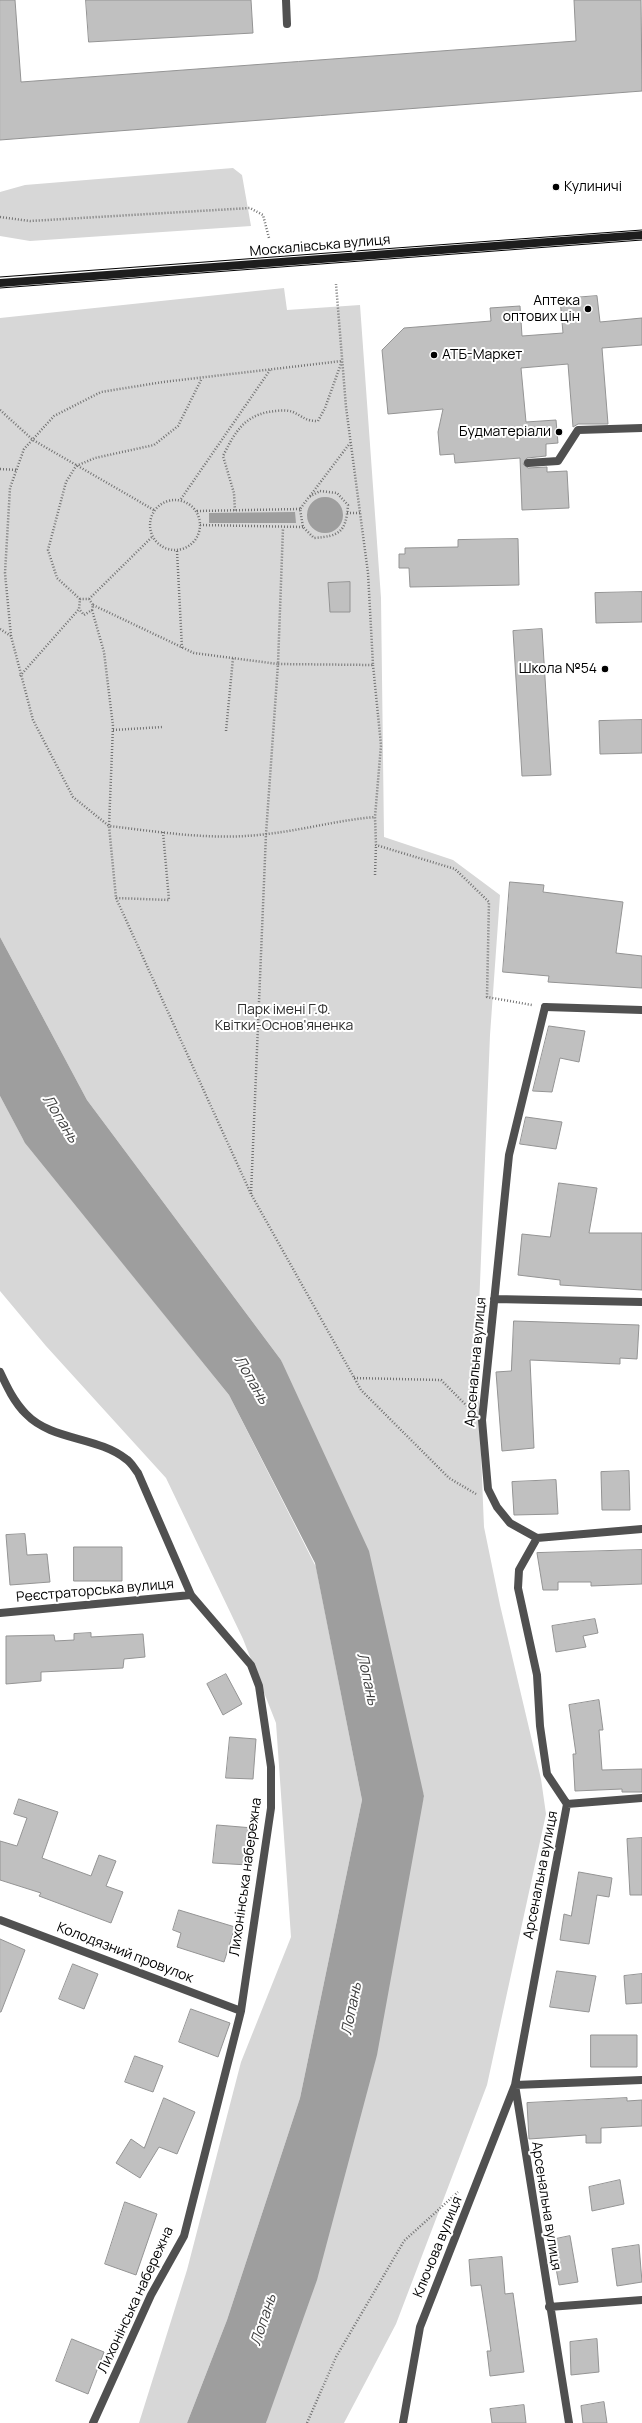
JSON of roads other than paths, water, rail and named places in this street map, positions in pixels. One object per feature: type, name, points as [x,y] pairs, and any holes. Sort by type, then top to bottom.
[{"type":"street","points":[[286,0],[287,24]]},
{"type":"street","name":"Москалівська вулиця","points":[[0,283],[642,235]]},
{"type":"street","points":[[528,463],[558,461],[578,430],[642,428]]},
{"type":"street","name":"Арсенальна вулиця","points":[[569,2423],[549,2307],[515,2085],[567,1804],[547,1774],[540,1726],[537,1675],[518,1588],[519,1570],[537,1538],[510,1524],[497,1507],[488,1489],[482,1420],[509,1155],[544,1007],[642,1010]]},
{"type":"street","points":[[494,1299],[642,1302]]},
{"type":"street","name":"Лихонінська набережна","points":[[0,1372],[12,1396],[26,1415],[43,1426],[111,1450],[127,1459],[138,1473],[192,1595],[251,1665],[259,1686],[271,1767],[271,1808],[241,2011],[184,2236],[151,2295],[93,2423]]},
{"type":"street","points":[[537,1538],[642,1529]]},
{"type":"street","name":"Реєстраторська вулиця","points":[[0,1613],[192,1595]]},
{"type":"street","points":[[567,1804],[642,1798]]},
{"type":"street","name":"Колодязний провулок","points":[[0,1920],[241,2011]]},
{"type":"street","points":[[515,2085],[642,2080]]},
{"type":"street","name":"Ключова вулиця","points":[[403,2423],[420,2327],[515,2085]]},
{"type":"street","points":[[549,2307],[642,2300]]},
{"type":"water","points":[[325,497],[335,500],[340,505],[343,515],[340,525],[335,530],[325,533],[315,530],[310,525],[307,515],[310,505],[315,500]]},
{"type":"water","points":[[295,512],[296,523],[209,523],[209,513]]},
{"type":"water","name":"Лопань","points":[[0,937],[87,1100],[281,1360],[369,1551],[424,1796],[377,2055],[317,2280],[266,2423],[187,2423],[227,2320],[300,2098],[362,1800],[315,1563],[229,1395],[25,1143],[0,1096]]},
{"type":"tram line","points":[[0,277],[642,230]]},
{"type":"tram line","points":[[0,288],[642,240]]},
{"type":"place","name":"Кулиничі","points":[[556,187]]},
{"type":"place","name":"Аптека оптових цін","points":[[588,309]]},
{"type":"place","name":"АТБ-Маркет","points":[[434,355]]},
{"type":"place","name":"Будматеріали","points":[[559,432]]},
{"type":"place","name":"Школа №54","points":[[605,669]]},
{"type":"park label","name":"Парк імені Г.Ф. Квітки-Основ'яненка","points":[[284,1018]]}]
